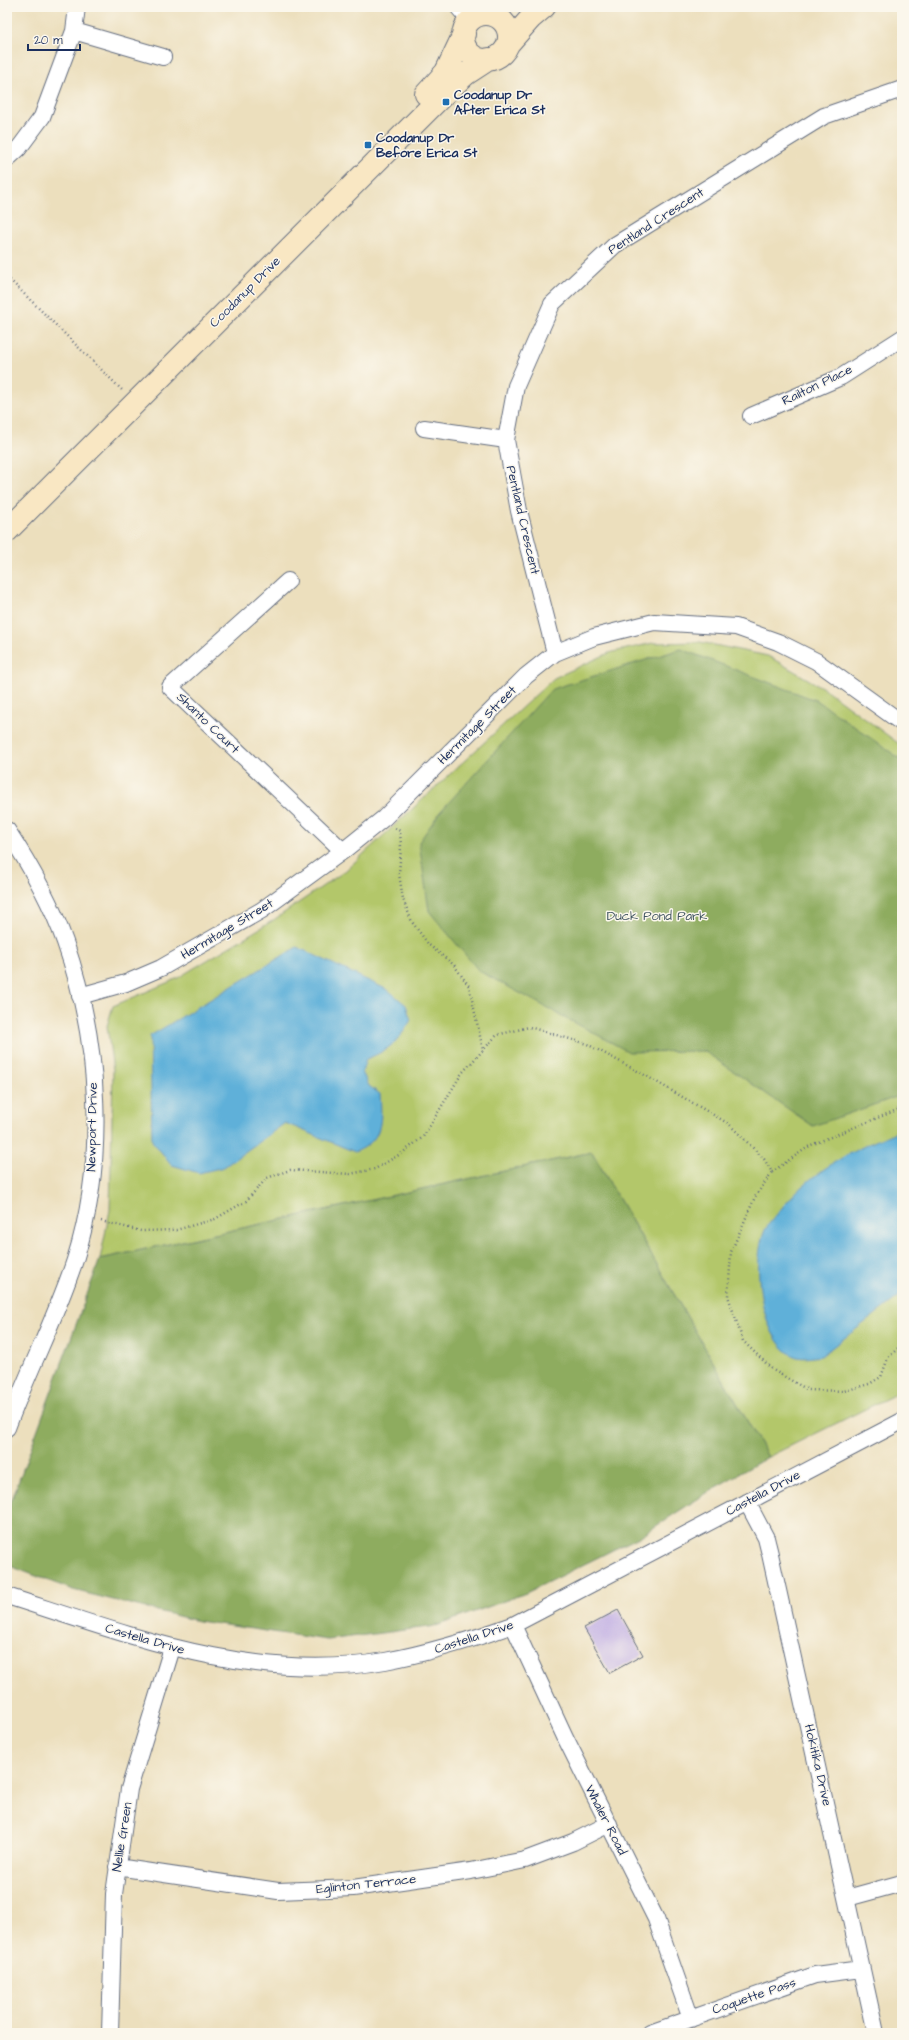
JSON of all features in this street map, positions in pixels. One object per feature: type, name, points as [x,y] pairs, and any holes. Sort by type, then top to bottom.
[{"type":"main road","points":[[491,15],[513,7]]},
{"type":"main road","points":[[508,44],[508,29],[498,18],[484,14],[464,21],[466,48],[477,58],[489,59],[499,56],[530,19],[544,7]]},
{"type":"main road","name":"Coodanup Drive","points":[[7,514],[434,86],[446,72],[464,21]]},
{"type":"main road","name":"Coodanup Drive","points":[[7,531],[447,91],[466,74],[489,59]]},
{"type":"street","points":[[7,159],[19,148],[42,117],[74,30],[77,7]]},
{"type":"street","points":[[74,30],[163,57]]},
{"type":"street","name":"Pentland Crescent","points":[[555,653],[519,511],[506,440],[516,386],[552,304],[615,245],[824,116],[902,89]]},
{"type":"street","name":"Railton Place","points":[[751,416],[841,377],[902,338]]},
{"type":"street","points":[[424,428],[506,440]]},
{"type":"street","name":"Shanto Court","points":[[288,581],[170,687],[343,851]]},
{"type":"street","name":"Hermitage Street","points":[[80,996],[126,983],[186,954],[262,910],[343,851],[384,818],[526,676],[555,653],[594,637],[654,622],[736,627],[778,642],[816,661],[902,723]]},
{"type":"street","name":"Newport Drive","points":[[7,830],[32,870],[55,918],[64,941],[80,996],[92,1061],[94,1091],[94,1142],[88,1206],[75,1258],[58,1308],[11,1401],[7,1428]]},
{"type":"street","name":"Castella Drive","points":[[7,1596],[172,1648],[241,1662],[278,1666],[331,1666],[383,1661],[419,1654],[463,1643],[513,1625],[902,1421]]},
{"type":"street","name":"Hokitika Drive","points":[[747,1502],[766,1538],[770,1554],[848,1898],[861,1969],[876,2033]]},
{"type":"street","name":"Whaler Road","points":[[513,1625],[564,1737],[656,1919],[691,2019]]},
{"type":"street","name":"Nellie Green","points":[[110,2033],[114,1894],[129,1789],[172,1648]]},
{"type":"street","name":"Eglinton Terrace","points":[[117,1867],[278,1891],[353,1888],[471,1871],[525,1860],[572,1842],[609,1824]]},
{"type":"street","points":[[848,1898],[902,1883]]},
{"type":"street","name":"Coquette Pass","points":[[650,2033],[815,1975],[861,1969]]},
{"type":"path","points":[[7,277],[126,394]]},
{"type":"path","points":[[391,825],[400,830],[401,846],[399,874],[402,899],[412,922],[429,945],[454,965],[469,986],[483,1050]]},
{"type":"path","points":[[97,1220],[141,1231],[176,1230],[215,1219],[246,1201],[267,1178],[290,1170],[350,1174],[375,1169],[402,1153],[423,1137],[462,1073],[497,1035],[529,1027],[587,1044],[644,1074],[729,1124],[764,1159],[772,1172]]},
{"type":"path","points":[[902,1108],[811,1145],[772,1172],[755,1197],[731,1252],[728,1296],[743,1341],[774,1370],[808,1390],[844,1391],[869,1384],[881,1377],[888,1358],[902,1344]]},
{"type":"green space","name":"Duck Pond Park","points":[[700,642],[768,656],[825,689],[902,746],[902,1391],[768,1457],[592,1152],[100,1259],[110,1210],[113,1070],[107,1026],[113,1006],[176,979],[272,921],[345,871],[554,678],[609,653],[653,643]]},
{"type":"green space","points":[[681,649],[818,701],[902,760],[902,1095],[813,1126],[704,1051],[629,1052],[479,971],[429,911],[419,842],[440,812],[552,689]]},
{"type":"green space","points":[[592,1152],[768,1457],[716,1487],[639,1537],[526,1593],[436,1626],[327,1640],[198,1621],[73,1590],[7,1565],[7,1513],[100,1259]]},
{"type":"water","points":[[297,947],[388,990],[406,1005],[411,1020],[393,1044],[374,1056],[366,1059],[362,1072],[369,1086],[380,1094],[381,1113],[379,1129],[376,1136],[371,1142],[355,1152],[285,1123],[224,1167],[199,1173],[172,1165],[152,1141],[150,1036]]},
{"type":"water","points":[[902,1130],[902,1294],[821,1356],[803,1358],[795,1357],[781,1346],[772,1332],[761,1297],[759,1260],[765,1230],[790,1198],[818,1173],[850,1153]]},
{"type":"building","points":[[618,1610],[643,1655],[610,1673],[584,1628]]},
{"type":"place","name":"Coodanup Dr After Erica St","points":[[446,102]]},
{"type":"place","name":"Coodanup Dr Before Erica St","points":[[368,145]]}]
